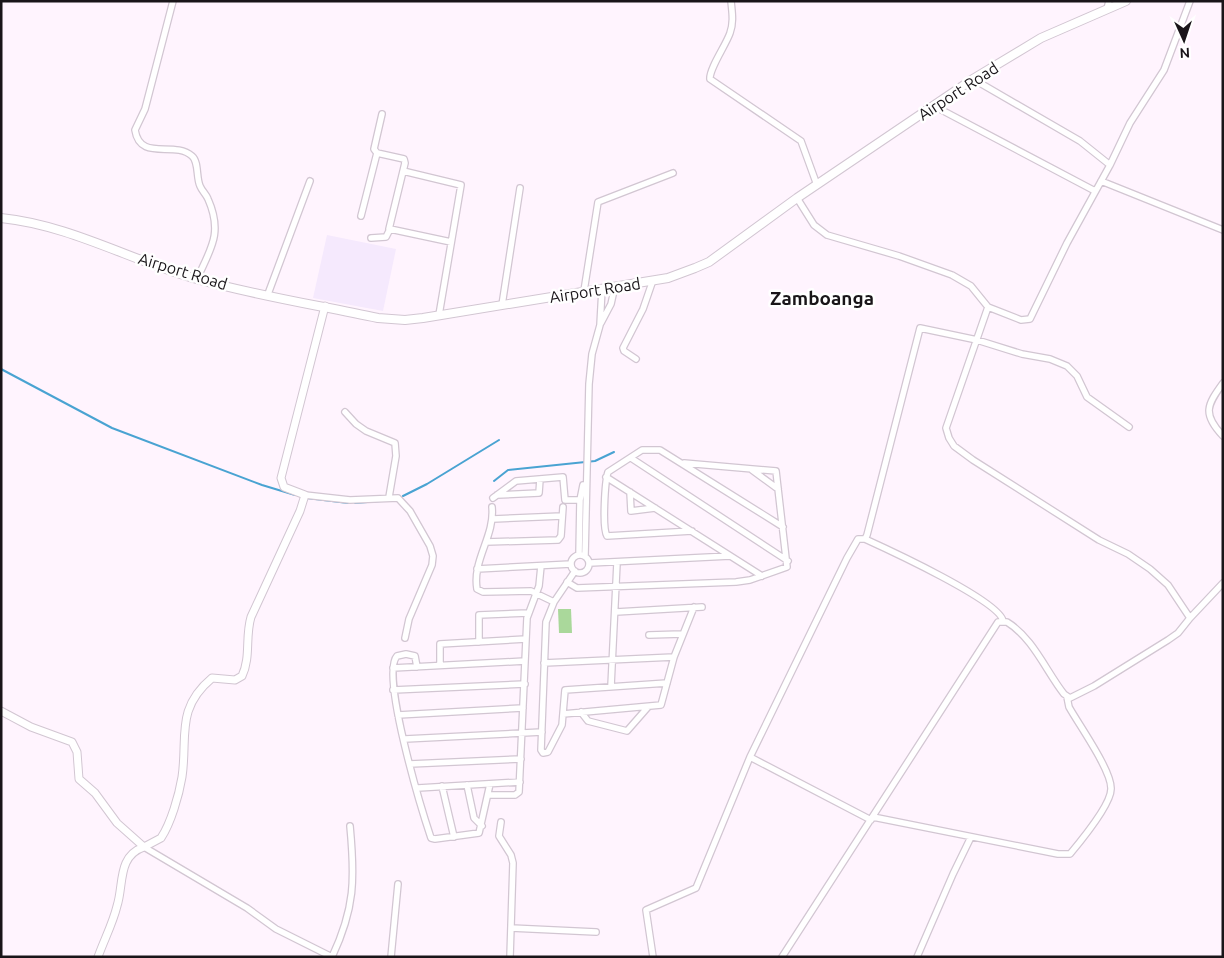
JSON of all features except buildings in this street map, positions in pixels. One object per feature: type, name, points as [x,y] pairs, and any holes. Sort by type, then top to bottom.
[{"type":"main road","name":"Airport Road","points":[[1,218],[37,224],[72,234],[197,279],[378,318],[405,320],[653,280],[681,274],[709,262],[797,198],[974,79],[1041,38],[1108,5],[1126,1]]},
{"type":"street","points":[[173,1],[145,109],[135,130],[138,141],[146,148],[176,149],[191,155],[195,160],[200,185],[209,201],[216,234],[197,279]]},
{"type":"street","points":[[731,1],[733,20],[730,33],[711,71],[710,79],[801,141],[817,185]]},
{"type":"street","points":[[797,198],[816,229],[827,236],[899,256],[952,276],[972,286],[988,307],[1021,320],[1028,320],[1033,316],[1066,242],[1110,165],[1130,123],[1164,70],[1190,1]]},
{"type":"street","points":[[974,79],[1080,141],[1110,165]]},
{"type":"street","points":[[934,106],[1095,191]]},
{"type":"street","points":[[361,216],[377,153],[374,148],[382,114]]},
{"type":"street","points":[[372,238],[386,237],[404,171],[404,159],[377,153]]},
{"type":"street","points":[[404,171],[461,184],[439,315]]},
{"type":"street","points":[[584,292],[598,202],[673,174]]},
{"type":"street","points":[[268,294],[310,181]]},
{"type":"street","points":[[1101,181],[1223,230]]},
{"type":"street","points":[[502,305],[520,188]]},
{"type":"street","points":[[389,229],[450,242]]},
{"type":"street","points":[[636,360],[624,351],[623,348],[643,309],[653,280]]},
{"type":"street","points":[[582,527],[592,354],[600,325],[611,304],[616,286]]},
{"type":"street","points":[[600,325],[602,289]]},
{"type":"street","points":[[324,306],[281,478],[284,487],[305,494],[350,500],[389,497],[398,498],[404,503],[430,546],[433,556],[432,565],[409,619],[405,638]]},
{"type":"street","points":[[988,307],[946,428],[951,442],[1012,486],[1150,569],[1168,585],[1190,618]]},
{"type":"street","points":[[865,539],[919,330],[922,328],[978,340],[1022,354],[1050,359],[1067,366],[1077,376],[1087,397],[1129,427]]},
{"type":"street","points":[[1223,383],[1208,409],[1211,421],[1223,436]]},
{"type":"street","points":[[345,412],[356,424],[366,431],[395,443],[396,456],[389,497]]},
{"type":"street","points":[[692,532],[607,536],[605,532],[606,477],[610,470],[642,450],[655,449],[684,463],[784,527]]},
{"type":"street","points":[[631,458],[788,561]]},
{"type":"street","points":[[567,582],[577,588],[617,588],[736,582],[762,576],[787,567],[788,561],[776,471],[684,463]]},
{"type":"street","points":[[751,469],[778,490]]},
{"type":"street","points":[[540,479],[540,493],[494,497],[516,482],[540,479],[564,477],[565,500],[580,500]]},
{"type":"street","points":[[606,477],[762,576]]},
{"type":"street","points":[[586,479],[580,500],[582,555],[590,563],[730,556]]},
{"type":"street","points":[[630,492],[631,511],[655,508]]},
{"type":"street","points":[[98,957],[118,905],[120,880],[125,865],[134,851],[160,838],[173,808],[182,777],[185,721],[193,703],[206,683],[212,678],[235,680],[239,679],[244,671],[248,655],[247,631],[251,617],[300,511],[305,494]]},
{"type":"street","points":[[492,507],[493,519],[477,568],[476,580],[479,591],[537,592],[554,602]]},
{"type":"street","points":[[486,542],[558,540],[561,536],[563,507]]},
{"type":"street","points":[[493,519],[562,516]]},
{"type":"street","points":[[653,957],[646,910],[696,888],[750,758],[858,538],[865,539],[898,554],[987,603],[999,611],[1003,621]]},
{"type":"street","points":[[571,564],[574,557],[582,555]]},
{"type":"street","points":[[575,571],[585,572],[590,563]]},
{"type":"street","points":[[611,686],[617,563]]},
{"type":"street","points":[[477,568],[571,564]]},
{"type":"street","points":[[571,564],[575,571]]},
{"type":"street","points":[[488,795],[517,794],[520,782],[528,613],[537,592],[541,566]]},
{"type":"street","points":[[575,571],[554,602],[546,622],[541,750],[546,754],[560,732],[565,690],[667,683]]},
{"type":"street","points":[[1067,697],[1074,697],[1094,686],[1168,640],[1223,583]]},
{"type":"street","points":[[563,714],[648,708],[662,705],[674,657],[694,607]]},
{"type":"street","points":[[616,612],[702,607]]},
{"type":"street","points":[[479,642],[479,615],[528,613]]},
{"type":"street","points":[[750,758],[872,818],[1066,856],[1070,854],[1084,836],[1110,795],[1111,782],[1069,707],[1067,697],[1037,654],[1011,624],[1003,621],[997,624],[872,818],[782,957]]},
{"type":"street","points":[[649,635],[682,634]]},
{"type":"street","points":[[440,665],[440,644],[526,639]]},
{"type":"street","points":[[417,667],[415,656],[403,654],[394,660],[392,668],[393,690],[410,764],[431,838],[478,834],[482,826],[490,784]]},
{"type":"street","points":[[544,662],[674,657]]},
{"type":"street","points":[[392,668],[525,661]]},
{"type":"street","points":[[393,690],[525,684]]},
{"type":"street","points":[[398,715],[523,708]]},
{"type":"street","points":[[581,712],[588,722],[627,731],[648,708]]},
{"type":"street","points":[[1,711],[31,727],[72,742],[77,752],[79,779],[95,793],[117,823],[144,847],[241,904],[276,929],[332,957],[347,922],[353,893],[350,826]]},
{"type":"street","points":[[405,739],[542,732]]},
{"type":"street","points":[[410,764],[521,759]]},
{"type":"street","points":[[418,788],[520,782]]},
{"type":"street","points":[[467,785],[474,818],[482,826]]},
{"type":"street","points":[[442,786],[454,837]]},
{"type":"street","points":[[501,822],[498,836],[511,855],[513,863],[510,957]]},
{"type":"street","points":[[918,957],[952,874],[971,837]]},
{"type":"street","points":[[391,957],[398,884]]},
{"type":"street","points":[[511,928],[596,932]]},
{"type":"shaded area","points":[[327,235],[396,249],[383,311],[313,298]]},
{"type":"green space","points":[[558,609],[571,609],[572,633],[559,633]]},
{"type":"waterway","points":[[1,369],[112,428],[262,485],[295,495]]},
{"type":"waterway","points":[[403,496],[427,484],[499,440]]},
{"type":"waterway","points":[[494,481],[508,470],[595,461],[614,452]]},
{"type":"waterway","points":[[307,498],[348,503]]},
{"type":"waterway","points":[[355,503],[380,501]]},
{"type":"district","name":"Zamboanga","points":[[822,298]]}]
